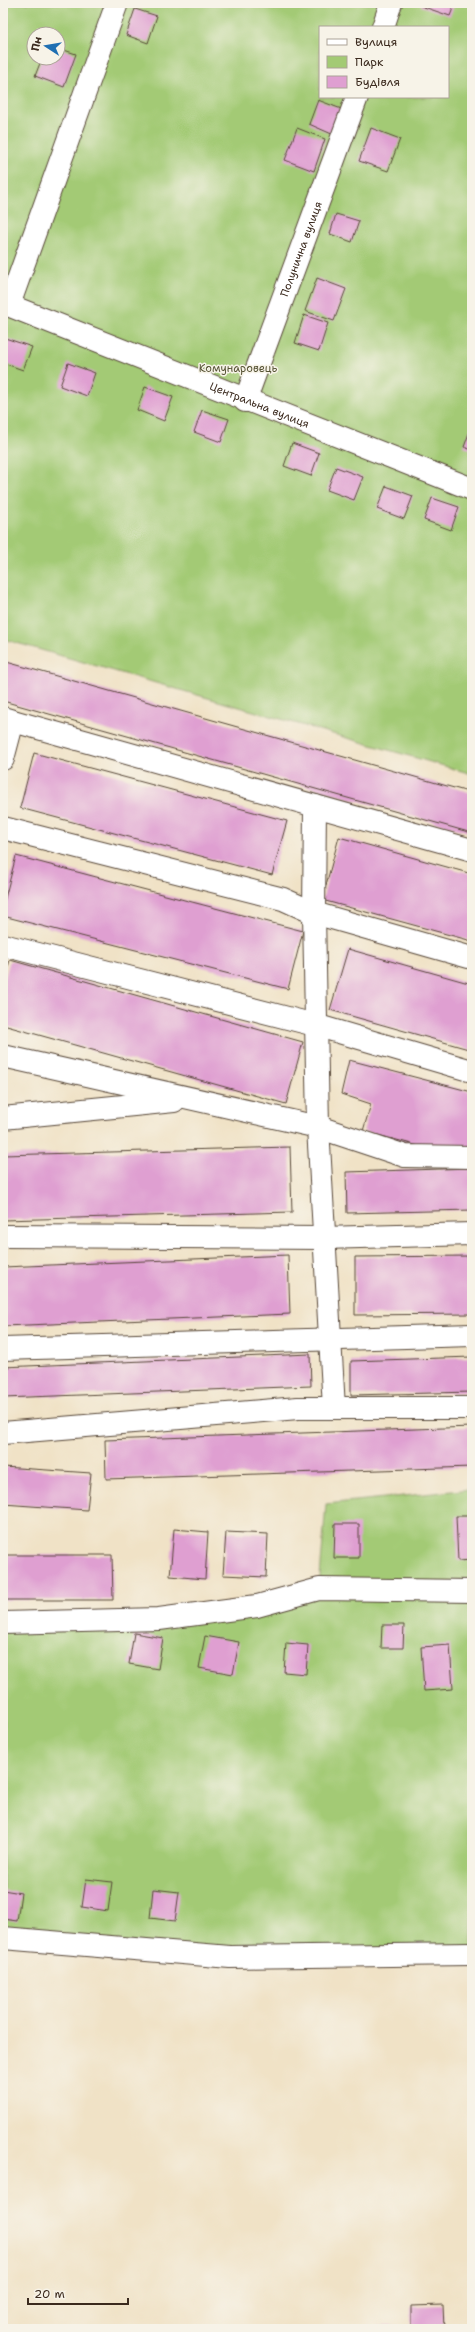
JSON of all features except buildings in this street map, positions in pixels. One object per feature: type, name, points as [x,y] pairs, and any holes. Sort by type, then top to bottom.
[{"type":"street","points":[[6,304],[117,3]]},
{"type":"street","points":[[383,26],[392,3]]},
{"type":"street","name":"Полунична вулиця","points":[[245,400],[357,98]]},
{"type":"street","name":"Центральна вулиця","points":[[6,304],[472,489]]},
{"type":"street","points":[[3,759],[8,719],[472,850]]},
{"type":"street","points":[[315,806],[315,1025],[318,1127],[328,1338],[334,1408]]},
{"type":"street","points":[[3,828],[283,900],[314,913],[472,958]]},
{"type":"street","points":[[3,945],[315,1025],[472,1071]]},
{"type":"street","points":[[3,1056],[318,1127],[405,1156],[472,1157]]},
{"type":"street","points":[[3,1118],[193,1099]]},
{"type":"street","points":[[3,1236],[323,1238],[472,1234]]},
{"type":"street","points":[[3,1349],[328,1338],[472,1335]]},
{"type":"street","points":[[3,1433],[298,1408],[472,1408]]},
{"type":"street","points":[[3,1623],[159,1619],[257,1606],[319,1589],[472,1591]]},
{"type":"street","points":[[3,1938],[230,1957],[472,1954]]},
{"type":"green space","name":"Комунаровець","points":[[3,3],[472,3],[472,774],[3,639]]},
{"type":"green space","points":[[472,1489],[472,1954],[230,1957],[3,1938],[3,1623],[257,1606],[319,1589],[326,1504]]}]
